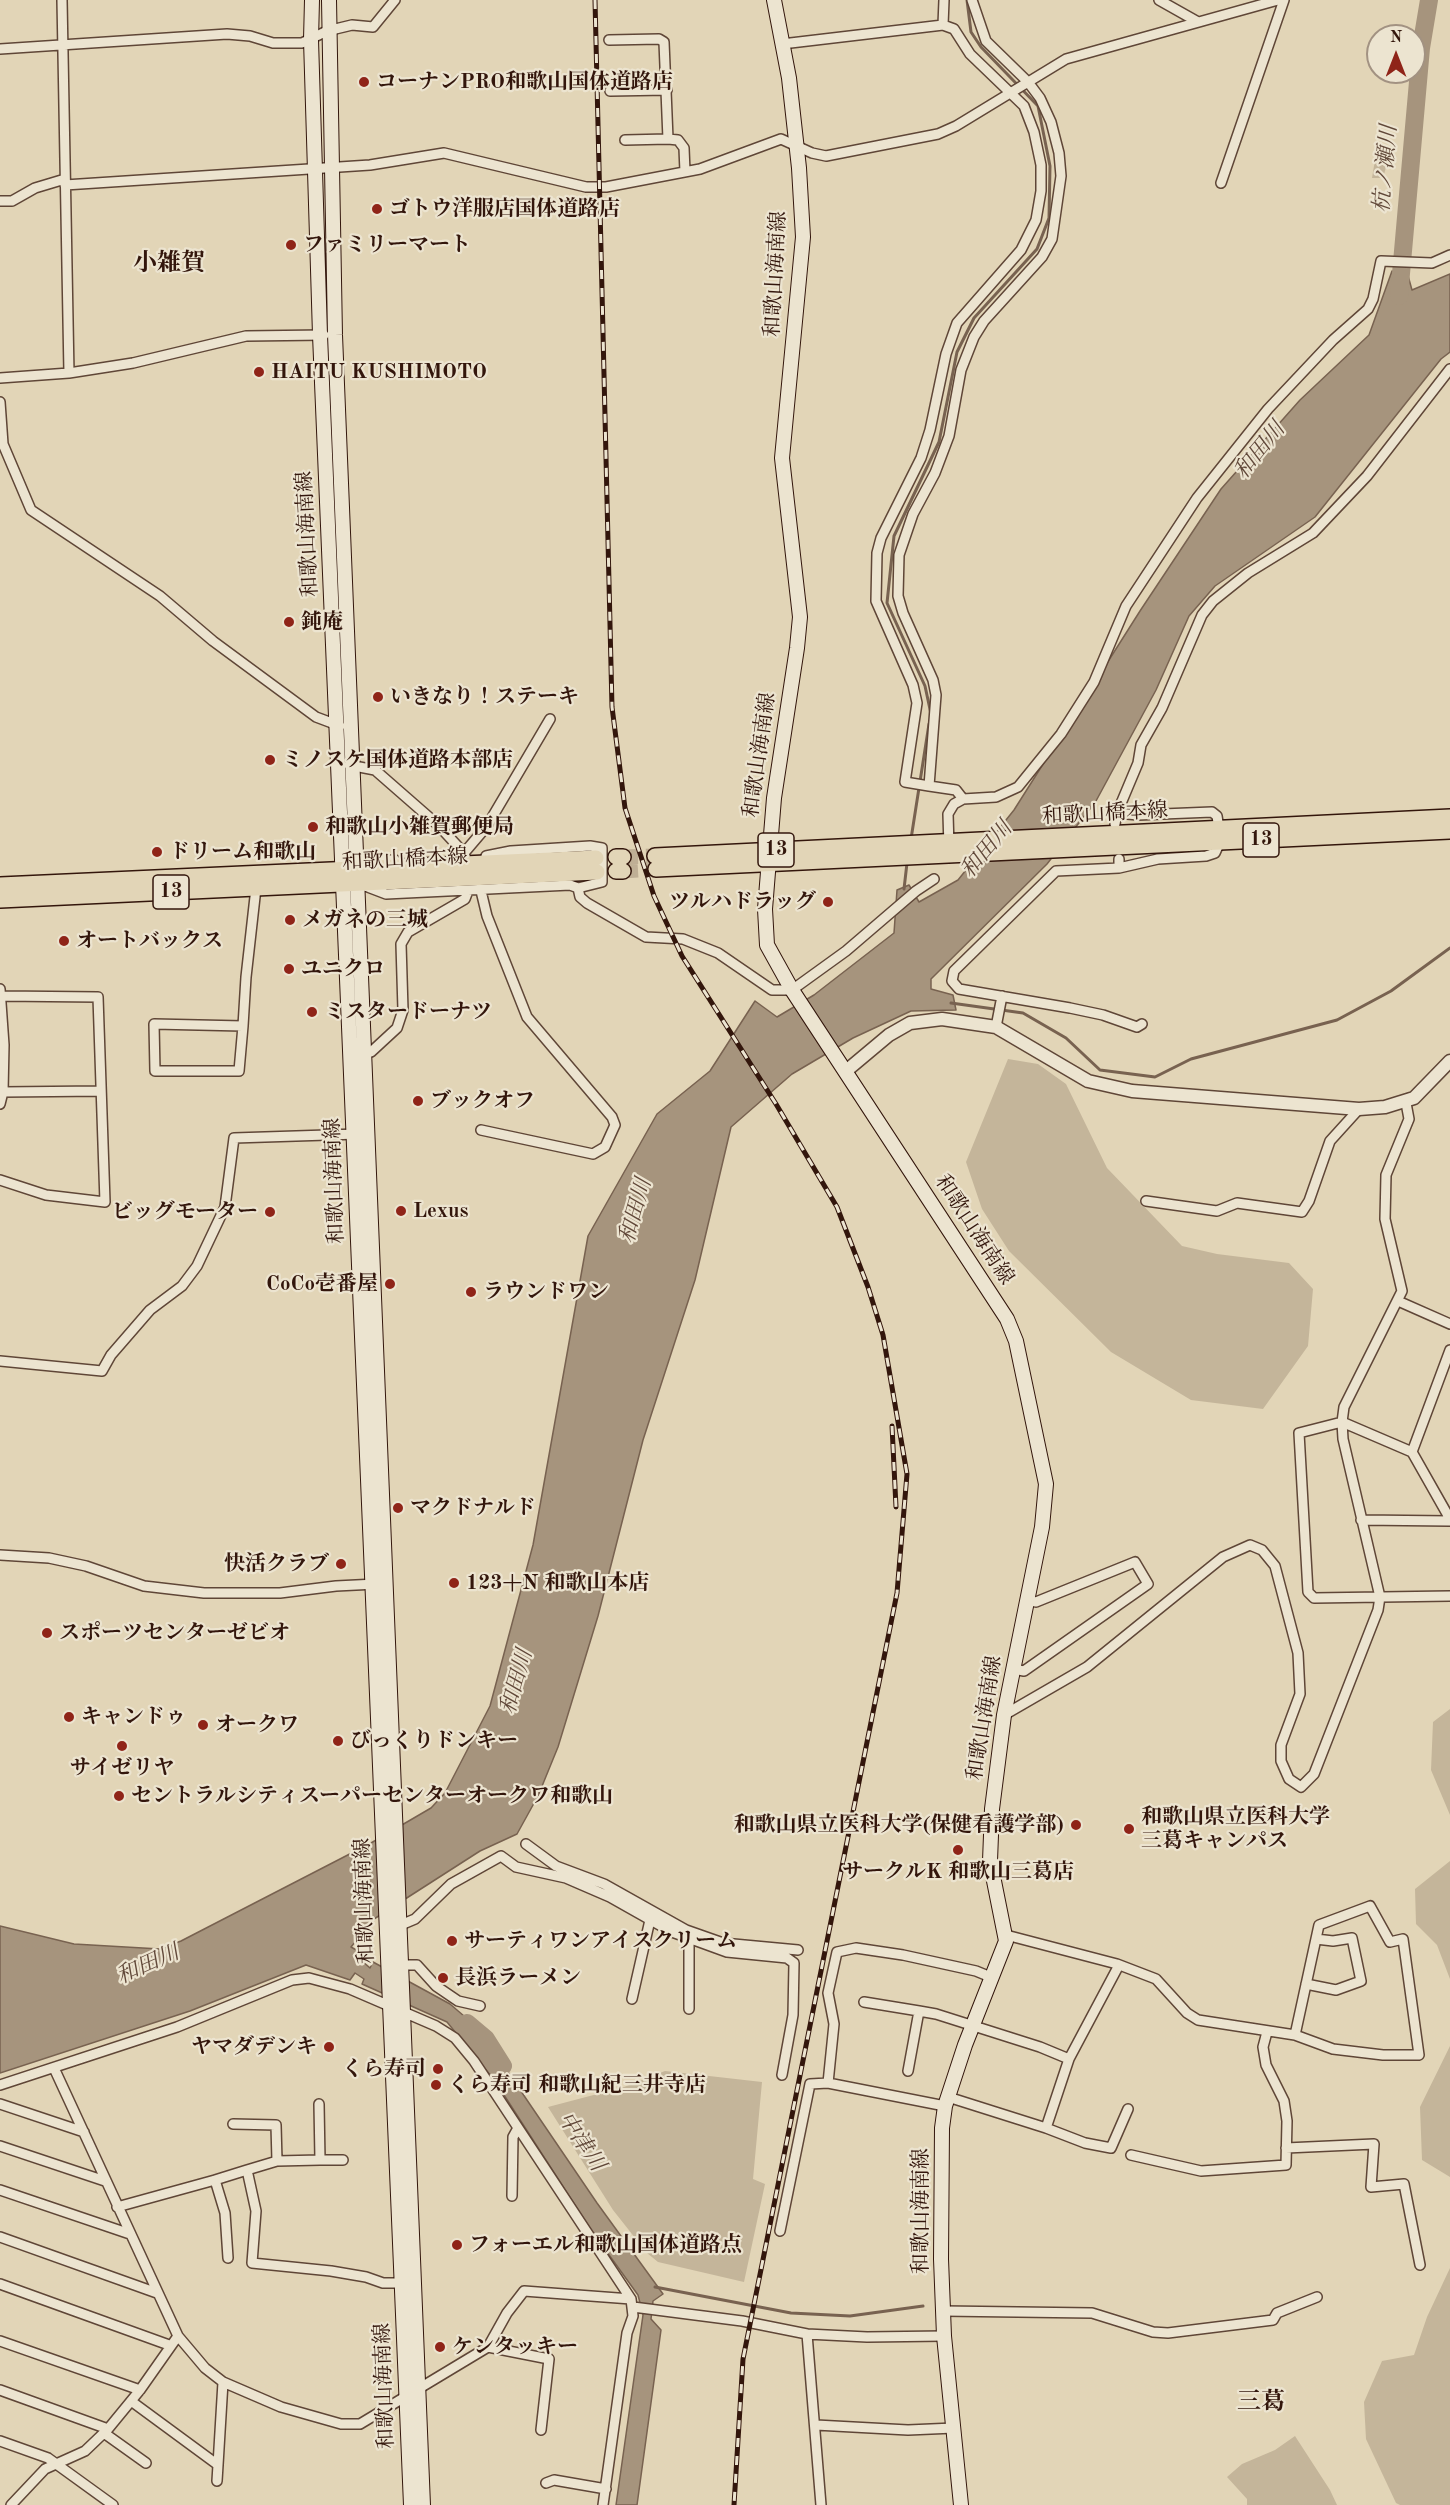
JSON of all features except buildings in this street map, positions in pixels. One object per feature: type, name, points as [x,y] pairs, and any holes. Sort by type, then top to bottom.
[{"type":"main road","name":"和歌山海南線","points":[[312,0],[310,40],[320,335],[344,726]]},
{"type":"main road","name":"和歌山海南線","points":[[329,0],[327,31],[344,726],[342,765],[350,876],[358,1053],[396,1964],[412,2393],[411,2505]]},
{"type":"main road","name":"和歌山海南線","points":[[774,0],[795,144],[803,237],[782,458],[800,617],[780,749],[769,857],[765,909],[767,945],[794,993],[1007,1319],[1016,1341],[1046,1484],[1042,1527],[1004,1715],[992,1809],[990,1861],[1006,1935],[993,1978],[972,2025],[946,2102],[941,2163],[943,2311],[961,2505]]},
{"type":"main road","name":"和歌山橋本線","points":[[656,862],[918,850],[1072,849],[1450,817]]},
{"type":"main road","name":"和歌山橋本線","points":[[951,850],[967,841],[1081,836],[1450,831]]},
{"type":"main road","name":"和歌山橋本線","points":[[0,885],[350,876],[597,865]]},
{"type":"main road","name":"和歌山橋本線","points":[[0,900],[256,888],[350,876]]},
{"type":"main road","name":"和歌山海南線","points":[[412,2393],[423,2505]]},
{"type":"street","points":[[62,0],[69,373]]},
{"type":"street","points":[[0,49],[227,34],[288,45],[352,25],[373,27],[395,0]]},
{"type":"street","points":[[942,25],[944,0]]},
{"type":"street","points":[[929,786],[937,716],[936,695],[933,680],[898,596],[899,555],[910,523],[935,473],[949,436],[961,370],[974,337],[984,321],[1042,257],[1052,239],[1061,176],[1059,153],[1051,122],[1040,98],[1028,82],[986,41],[972,0]]},
{"type":"street","points":[[1159,0],[1198,22]]},
{"type":"street","points":[[0,201],[12,201],[35,188],[65,182],[330,169],[444,153],[586,187],[606,187],[700,169],[780,139],[812,153],[826,156],[938,134],[956,126],[1066,58],[1278,0]]},
{"type":"street","points":[[1221,183],[1284,0]]},
{"type":"street","points":[[782,44],[942,25],[954,29],[970,54],[1024,105],[1034,132],[1041,165],[1041,191],[1036,220],[1022,250],[957,323],[946,354],[924,449],[881,538],[877,553],[876,601],[914,685],[917,703],[905,782],[956,790],[963,799]]},
{"type":"street","points":[[609,40],[659,39],[664,42],[668,90],[668,139]]},
{"type":"street","points":[[610,91],[668,90]]},
{"type":"street","points":[[626,141],[668,139],[678,141],[684,148],[685,172]]},
{"type":"street","points":[[951,850],[948,814],[954,804],[963,799],[996,797],[1018,787],[1061,734],[1094,682],[1126,606],[1197,498],[1268,409],[1333,340],[1368,309],[1373,299],[1381,261],[1432,263],[1450,255]]},
{"type":"street","points":[[0,378],[69,373],[133,363],[246,336],[335,335]]},
{"type":"street","points":[[1115,824],[1117,813],[1138,763],[1141,745],[1162,708],[1202,615],[1213,601],[1248,573],[1313,532],[1367,476],[1450,369]]},
{"type":"street","points":[[0,402],[3,444],[31,510],[160,596],[213,641],[316,717],[344,726]]},
{"type":"street","points":[[464,855],[487,826],[550,719]]},
{"type":"street","points":[[342,765],[375,770],[439,826],[464,855]]},
{"type":"street","points":[[1117,813],[1138,815],[1212,812],[1217,816],[1219,835],[1215,853],[1206,856],[1056,871],[954,971],[952,981],[958,989],[1000,999],[1103,1015],[1137,1027],[1142,1024]]},
{"type":"street","points":[[590,846],[602,848],[602,882],[578,888],[570,885],[386,894],[350,876],[376,860],[464,855],[495,856],[511,851],[590,846]]},
{"type":"street","points":[[578,888],[580,897],[587,903],[646,937],[683,939],[718,953],[772,990],[794,993],[916,891],[934,879]]},
{"type":"street","points":[[243,1026],[154,1024],[155,1071],[239,1071],[256,888]]},
{"type":"street","points":[[358,1053],[371,1052],[397,1028],[403,1010],[401,944],[408,932],[465,899],[468,891]]},
{"type":"street","points":[[481,891],[487,916],[527,1017],[612,1117],[615,1125],[605,1148],[593,1154],[481,1130]]},
{"type":"street","points":[[0,1104],[3,1092],[1,992],[98,997],[105,1202],[46,1195],[0,1180]]},
{"type":"street","points":[[996,1022],[1000,999]]},
{"type":"street","points":[[846,1071],[889,1035],[910,1023],[942,1019],[996,1022],[1088,1081],[1132,1092],[1359,1109],[1406,1103],[1425,1088],[1450,1061]]},
{"type":"street","points":[[3,1092],[101,1091]]},
{"type":"street","points":[[1004,1715],[1087,1667],[1223,1557],[1250,1545],[1262,1550],[1275,1566],[1298,1653],[1300,1694],[1281,1745],[1281,1761],[1289,1779],[1301,1787],[1314,1774],[1378,1610],[1380,1597],[1343,1439],[1342,1422],[1344,1407],[1402,1291],[1400,1273],[1389,1244],[1385,1219],[1386,1175],[1409,1119],[1406,1103]]},
{"type":"street","points":[[1146,1201],[1216,1210],[1237,1203],[1302,1212],[1309,1201],[1330,1142],[1359,1109]]},
{"type":"street","points":[[0,1361],[102,1371],[111,1355],[150,1310],[182,1286],[197,1266],[225,1207],[234,1138],[360,1134]]},
{"type":"street","points":[[1398,1301],[1450,1324]]},
{"type":"street","points":[[1412,1452],[1450,1350]]},
{"type":"street","points":[[1361,1520],[1450,1520],[1412,1452],[1342,1422],[1299,1433],[1308,1592],[1314,1598],[1450,1596]]},
{"type":"street","points":[[0,1555],[49,1558],[86,1566],[144,1586],[204,1593],[280,1593],[379,1584]]},
{"type":"street","points":[[1013,1669],[1024,1671],[1148,1584],[1135,1562],[1036,1602],[1028,1600]]},
{"type":"street","points":[[526,1844],[556,1866],[604,1884],[686,1930],[723,1943],[798,1950]]},
{"type":"street","points":[[394,1923],[415,1919],[451,1884],[501,1856],[516,1867],[566,1878],[689,1938],[727,1952],[788,1958],[794,1963],[793,2015],[782,2075]]},
{"type":"street","points":[[1006,1935],[1119,1965],[1156,1979],[1187,2013],[1198,2019],[1224,2022],[1267,2032],[1295,2034],[1333,2049],[1383,2055],[1419,2055],[1403,1939],[1390,1942],[1370,1906],[1319,1925],[1295,2034]]},
{"type":"street","points":[[632,1999],[650,1920]]},
{"type":"street","points":[[689,1938],[689,2009]]},
{"type":"street","points":[[1306,1984],[1336,1990],[1361,1981],[1352,1938],[1333,1941],[1316,1939]]},
{"type":"street","points":[[828,2083],[834,2024],[828,1993],[837,1952],[856,1948],[903,1955],[976,1971],[993,1978]]},
{"type":"street","points":[[396,1964],[417,1965],[436,1986],[458,2001],[480,2006]]},
{"type":"street","points":[[1046,2128],[1069,2059],[1119,1965]]},
{"type":"street","points":[[0,2085],[177,2027],[292,1980],[320,1980],[350,1989],[396,2006],[455,2038],[474,2061],[634,2304],[627,2333],[603,2505]]},
{"type":"street","points":[[864,2002],[919,2011],[972,2025],[1069,2059]]},
{"type":"street","points":[[908,2071],[919,2011]]},
{"type":"street","points":[[1131,2155],[1201,2171],[1286,2165],[1284,2101],[1266,2065],[1263,2047],[1267,2032]]},
{"type":"street","points":[[54,2068],[178,2336],[206,2368],[223,2382],[281,2407],[341,2424],[360,2424],[488,2347],[507,2313],[524,2291],[742,2320],[807,2334],[867,2337],[944,2336]]},
{"type":"street","points":[[780,2231],[810,2084],[828,2083],[946,2102],[1046,2128],[1085,2143],[1111,2148],[1128,2109]]},
{"type":"street","points":[[0,2104],[84,2132]]},
{"type":"street","points":[[319,2104],[320,2160]]},
{"type":"street","points":[[233,2124],[276,2125],[277,2161]]},
{"type":"street","points":[[512,2196],[513,2137],[518,2128]]},
{"type":"street","points":[[1286,2148],[1374,2144],[1371,2187],[1404,2184],[1420,2265]]},
{"type":"street","points":[[0,2146],[105,2181]]},
{"type":"street","points":[[117,2207],[277,2161],[343,2160]]},
{"type":"street","points":[[247,2170],[256,2211],[252,2263],[332,2271],[366,2277],[383,2283],[408,2283]]},
{"type":"street","points":[[214,2180],[225,2213],[228,2258]]},
{"type":"street","points":[[0,2190],[130,2234]]},
{"type":"street","points":[[0,2237],[157,2293]]},
{"type":"street","points":[[0,2284],[169,2345]]},
{"type":"street","points":[[943,2311],[1092,2313],[1153,2332],[1168,2333],[1273,2320],[1277,2313],[1317,2297]]},
{"type":"street","points":[[807,2334],[821,2505]]},
{"type":"street","points":[[0,2500],[11,2505],[45,2469],[85,2451],[106,2431],[140,2390],[169,2345],[178,2336]]},
{"type":"street","points":[[0,2341],[140,2390]]},
{"type":"street","points":[[488,2347],[549,2359],[541,2430]]},
{"type":"street","points":[[217,2481],[223,2382]]},
{"type":"street","points":[[0,2390],[106,2431],[146,2463]]},
{"type":"street","points":[[131,2401],[218,2465]]},
{"type":"street","points":[[816,2425],[908,2430],[954,2428]]},
{"type":"street","points":[[0,2441],[56,2463],[113,2505]]},
{"type":"street","points":[[546,2483],[554,2480],[606,2489]]},
{"type":"shaded area","points":[[1375,160],[1388,160],[1383,178],[1372,178]]},
{"type":"shaded area","points":[[1008,1059],[1038,1064],[1066,1084],[1107,1168],[1182,1246],[1217,1254],[1289,1263],[1313,1289],[1308,1346],[1263,1409],[1191,1400],[1111,1352],[1009,1251],[982,1209],[966,1162]]},
{"type":"shaded area","points":[[1450,1709],[1450,1815],[1431,1770],[1433,1722]]},
{"type":"shaded area","points":[[1450,1861],[1450,1979],[1437,1945],[1416,1924],[1415,1889]]},
{"type":"shaded area","points":[[1450,2046],[1450,2177],[1422,2160],[1420,2107]]},
{"type":"shaded area","points":[[665,2071],[762,2082],[753,2179],[765,2184],[744,2282],[658,2262],[647,2253],[613,2210],[548,2107],[624,2087]]},
{"type":"shaded area","points":[[1450,2268],[1450,2505],[1400,2505],[1396,2503],[1366,2439],[1364,2402],[1382,2361],[1414,2355],[1427,2317]]},
{"type":"shaded area","points":[[1295,2436],[1330,2490],[1337,2505],[1247,2505],[1247,2499],[1227,2477],[1242,2464],[1275,2450]]},
{"type":"water","name":"和田川","points":[[1392,271],[1407,272],[1412,290],[1450,274],[1450,352],[1441,359],[1315,517],[1215,586],[1189,616],[1156,690],[1096,801],[1047,864],[931,979],[931,989],[953,995],[956,1010],[911,1011],[853,1038],[792,1074],[731,1127],[695,1280],[643,1440],[598,1616],[558,1747],[538,1796],[517,1834],[480,1851],[374,1919],[351,1947],[365,1955],[362,1961],[370,1968],[373,1962],[450,2004],[478,2028],[597,2203],[663,2294],[653,2301],[651,2319],[661,2330],[637,2505],[616,2505],[643,2315],[638,2295],[591,2230],[495,2081],[447,2022],[362,1984],[364,1979],[355,1973],[350,1980],[306,1965],[190,2011],[0,2073],[0,1926],[74,1944],[160,1949],[181,1941],[371,1843],[431,1808],[445,1793],[490,1706],[533,1545],[588,1236],[657,1114],[710,1071],[755,1001],[777,1017],[814,995],[894,933],[897,890],[909,885],[919,902],[958,880],[1014,810],[1140,611],[1221,489],[1300,400],[1369,335]]},
{"type":"waterway","points":[[931,714],[925,686],[887,603],[894,536],[939,442],[957,352],[974,318],[1037,249],[1049,218],[1050,166],[1038,106],[981,47],[971,32],[967,0]]},
{"type":"waterway","name":"杭ノ瀬川","points":[[1399,296],[1421,48],[1429,0]]},
{"type":"waterway","points":[[911,839],[929,724]]},
{"type":"waterway","points":[[904,889],[907,863]]},
{"type":"waterway","points":[[951,1003],[1023,1013],[1066,1038],[1100,1070],[1155,1077],[1191,1059],[1337,1020],[1391,991],[1450,948]]},
{"type":"waterway","name":"中津川","points":[[467,2023],[486,2039],[503,2066]]},
{"type":"waterway","points":[[655,2287],[791,2313],[850,2316],[923,2306]]},
{"type":"tunnel","points":[[623,857],[655,856]]},
{"type":"tunnel","points":[[623,871],[656,869]]},
{"type":"railway","points":[[595,0],[612,707],[625,808],[654,896],[682,956],[776,1104],[837,1207],[868,1287],[883,1335],[907,1474],[897,1593],[743,2359],[734,2505]]},
{"type":"railway","points":[[892,1426],[896,1507]]},
{"type":"place","name":"コーナンPRO和歌山国体道路店","points":[[364,82]]},
{"type":"place","name":"ゴトウ洋服店国体道路店","points":[[377,209]]},
{"type":"place","name":"ファミリーマート","points":[[291,245]]},
{"type":"place","name":"HAITU KUSHIMOTO","points":[[259,372]]},
{"type":"place","name":"鈍庵","points":[[289,622]]},
{"type":"place","name":"いきなり！ステーキ","points":[[378,697]]},
{"type":"place","name":"ミノスケ国体道路本部店","points":[[270,760]]},
{"type":"place","name":"和歌山小雑賀郵便局","points":[[313,827]]},
{"type":"place","name":"ドリーム和歌山","points":[[157,852]]},
{"type":"place","name":"ツルハドラッグ","points":[[828,902]]},
{"type":"place","name":"メガネの三城","points":[[290,920]]},
{"type":"place","name":"オートバックス","points":[[64,941]]},
{"type":"place","name":"ユニクロ","points":[[289,969]]},
{"type":"place","name":"ミスタードーナツ","points":[[312,1012]]},
{"type":"place","name":"ブックオフ","points":[[418,1101]]},
{"type":"place","name":"Lexus","points":[[401,1211]]},
{"type":"place","name":"ビッグモーター","points":[[270,1212]]},
{"type":"place","name":"CoCo壱番屋","points":[[390,1284]]},
{"type":"place","name":"ラウンドワン","points":[[471,1292]]},
{"type":"place","name":"マクドナルド","points":[[398,1508]]},
{"type":"place","name":"快活クラブ","points":[[341,1564]]},
{"type":"place","name":"123+N 和歌山本店","points":[[454,1583]]},
{"type":"place","name":"スポーツセンターゼビオ","points":[[47,1633]]},
{"type":"place","name":"キャンドゥ","points":[[69,1717]]},
{"type":"place","name":"オークワ","points":[[203,1725]]},
{"type":"place","name":"びっくりドンキー","points":[[338,1741]]},
{"type":"place","name":"サイゼリヤ","points":[[122,1746]]},
{"type":"place","name":"セントラルシティスーパーセンターオークワ和歌山","points":[[119,1796]]},
{"type":"place","name":"和歌山県立医科大学(保健看護学部)","points":[[1076,1825]]},
{"type":"place","name":"和歌山県立医科大学 三葛キャンパス","points":[[1129,1829]]},
{"type":"place","name":"サークルK 和歌山三葛店","points":[[958,1850]]},
{"type":"place","name":"サーティワンアイスクリーム","points":[[452,1941]]},
{"type":"place","name":"長浜ラーメン","points":[[443,1978]]},
{"type":"place","name":"ヤマダデンキ","points":[[329,2047]]},
{"type":"place","name":"くら寿司","points":[[438,2069]]},
{"type":"place","name":"くら寿司 和歌山紀三井寺店","points":[[436,2085]]},
{"type":"place","name":"フォーエル和歌山国体道路点","points":[[457,2245]]},
{"type":"place","name":"ケンタッキー","points":[[440,2347]]},
{"type":"district","name":"小雑賀","points":[[169,264]]},
{"type":"district","name":"三葛","points":[[1261,2403]]}]
